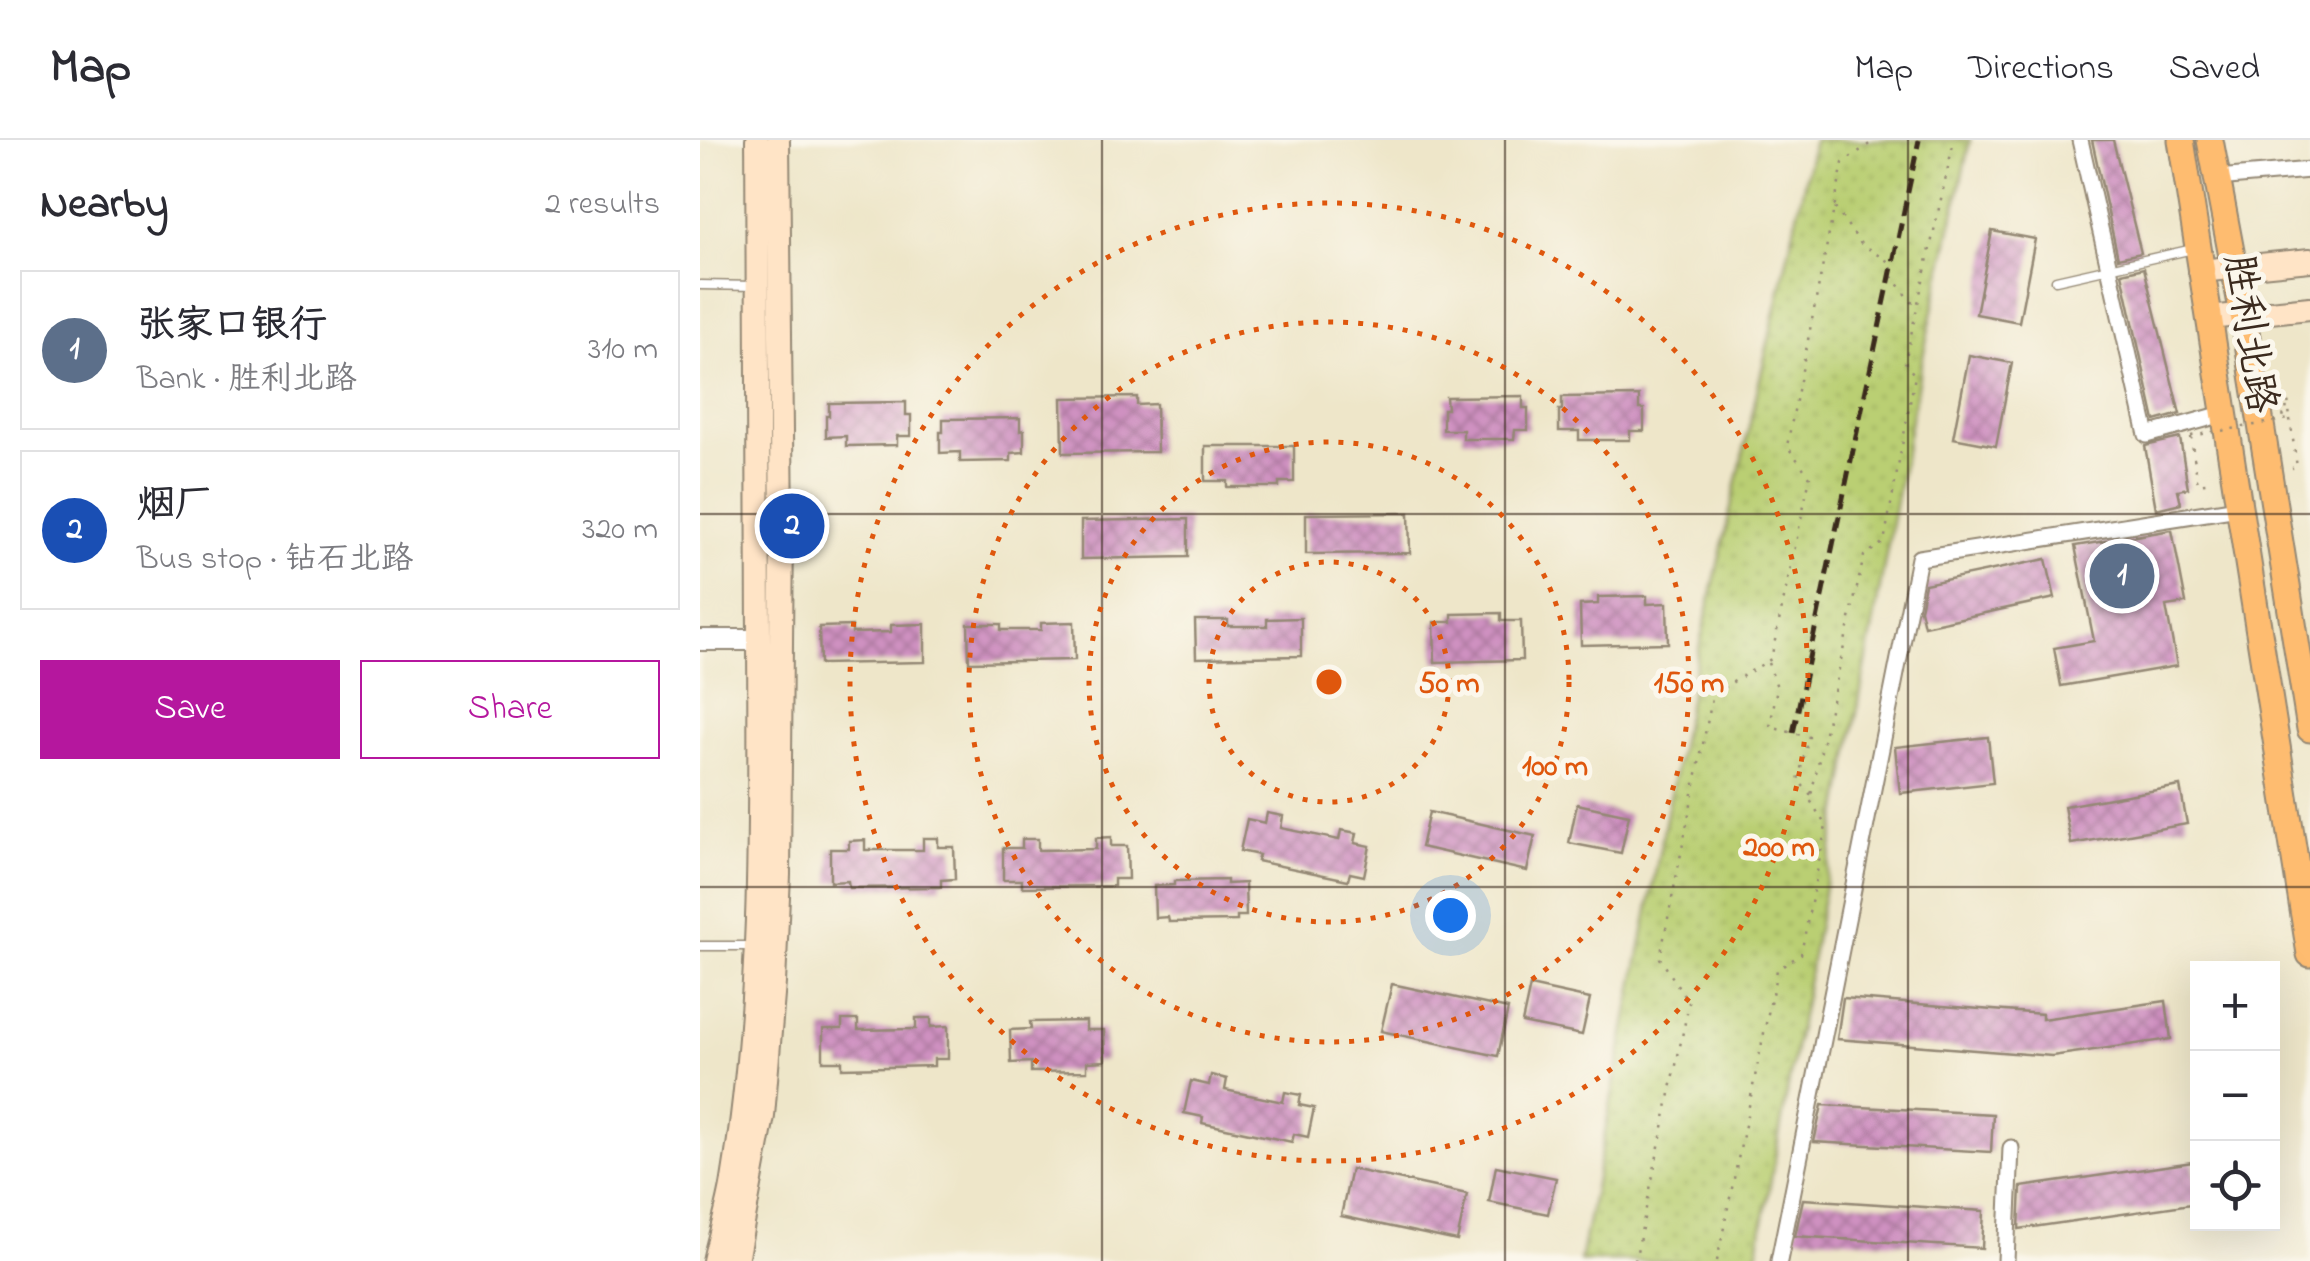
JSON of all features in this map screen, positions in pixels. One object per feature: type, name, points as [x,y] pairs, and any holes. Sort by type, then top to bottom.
[{"type":"highway","name":"胜利北路","points":[[2180,140],[2310,954]]},
{"type":"highway","name":"胜利北路","points":[[2210,140],[2243,314],[2310,729]]},
{"type":"main road","points":[[736,1261],[763,1116],[769,1057],[759,640],[757,140]]},
{"type":"main road","points":[[714,1261],[736,1164],[753,1015],[779,875],[782,528],[778,140]]},
{"type":"main road","points":[[2199,260],[2234,267],[2310,260]]},
{"type":"main road","points":[[2208,318],[2310,308]]},
{"type":"street","points":[[2080,140],[2148,435],[2223,414]]},
{"type":"street","points":[[2217,178],[2310,170]]},
{"type":"street","points":[[1778,1261],[1918,558],[2238,508]]},
{"type":"street","points":[[700,640],[759,640]]},
{"type":"street","points":[[2006,1261],[2010,1148]]},
{"type":"lane","points":[[2056,280],[2110,268],[2199,260]]},
{"type":"lane","points":[[700,285],[759,286]]},
{"type":"lane","points":[[700,946],[767,946]]},
{"type":"path","points":[[1635,1261],[1690,1003],[1660,958],[1714,694],[1771,659],[1810,477],[1787,446],[1834,207],[1843,163],[1875,140]]},
{"type":"path","points":[[1716,1261],[1777,970],[1801,954],[1826,826],[1810,800],[1864,556],[1884,542],[1915,376],[1905,362],[1954,140]]},
{"type":"path","points":[[1834,207],[1860,244],[1892,264],[1890,274],[1917,309]]},
{"type":"path","points":[[2286,402],[2287,415],[2281,416],[2279,400],[2288,398],[2297,467]]},
{"type":"path","points":[[2198,484],[2190,436],[2290,419]]},
{"type":"path","points":[[1767,661],[1777,687],[1770,727],[1809,736],[1798,780],[1811,795]]},
{"type":"green space","points":[[1814,140],[1970,140],[1920,370],[1756,1261],[1580,1261],[1698,653]]},
{"type":"building","points":[[2092,140],[2113,140],[2141,253],[2118,258]]},
{"type":"building","points":[[1992,231],[2035,239],[2019,322],[1976,314]]},
{"type":"building","points":[[2144,268],[2180,414],[2155,421],[2122,273]]},
{"type":"building","points":[[1969,355],[2012,363],[1996,446],[1953,438]]},
{"type":"building","points":[[1523,396],[1523,408],[1528,408],[1528,430],[1515,430],[1514,439],[1463,439],[1463,430],[1443,430],[1446,397]]},
{"type":"building","points":[[1639,396],[1639,409],[1644,409],[1644,431],[1630,431],[1630,440],[1579,440],[1579,431],[1559,431],[1562,397]]},
{"type":"building","points":[[1137,397],[1137,405],[1156,404],[1157,452],[1063,453],[1062,398]]},
{"type":"building","points":[[906,402],[906,415],[911,415],[911,436],[897,436],[897,445],[846,446],[846,436],[826,437],[829,403]]},
{"type":"building","points":[[1020,418],[1024,452],[1011,453],[1011,461],[960,462],[960,452],[940,453],[943,419]]},
{"type":"building","points":[[2180,438],[2188,488],[2178,490],[2181,503],[2156,509],[2145,446]]},
{"type":"building","points":[[1205,446],[1294,446],[1294,482],[1279,482],[1279,487],[1227,487],[1227,481],[1205,481]]},
{"type":"building","points":[[1409,513],[1410,553],[1306,554],[1306,514]]},
{"type":"building","points":[[1188,519],[1188,557],[1081,559],[1081,521]]},
{"type":"building","points":[[2172,530],[2186,603],[2166,606],[2177,666],[2061,686],[2054,648],[2094,641],[2075,546]]},
{"type":"building","points":[[2046,559],[2055,598],[1924,626],[1920,609],[1925,584]]},
{"type":"building","points":[[1647,596],[1647,604],[1667,603],[1668,643],[1581,645],[1580,605],[1598,604],[1598,597]]},
{"type":"building","points":[[1501,613],[1501,621],[1521,621],[1522,660],[1435,662],[1434,622],[1452,622],[1452,614]]},
{"type":"building","points":[[1301,618],[1301,656],[1196,658],[1195,620],[1228,620],[1228,626],[1267,626],[1267,619]]},
{"type":"building","points":[[1074,622],[1075,660],[969,662],[968,624],[1001,624],[1001,630],[1041,630],[1041,623]]},
{"type":"building","points":[[925,624],[925,662],[820,664],[819,627],[852,626],[852,633],[891,632],[891,625]]},
{"type":"building","points":[[1988,737],[1993,783],[1900,793],[1895,747]]},
{"type":"building","points":[[2180,786],[2187,824],[2071,844],[2064,806]]},
{"type":"building","points":[[1577,804],[1629,815],[1621,853],[1569,843]]},
{"type":"building","points":[[1429,812],[1535,836],[1527,871],[1421,847]]},
{"type":"building","points":[[1267,813],[1283,816],[1281,828],[1339,840],[1341,830],[1357,833],[1355,843],[1370,846],[1364,876],[1350,873],[1348,880],[1257,861],[1259,855],[1240,851],[1247,819],[1265,823]]},
{"type":"building","points":[[1111,837],[1111,846],[1127,846],[1128,879],[1114,879],[1114,886],[1022,887],[1022,880],[1003,880],[1003,848],[1022,848],[1022,839],[1038,839],[1038,850],[1096,849],[1096,838]]},
{"type":"building","points":[[923,838],[938,838],[938,847],[954,847],[955,879],[941,880],[941,887],[849,888],[848,881],[830,882],[830,849],[849,849],[849,841],[865,840],[865,850],[923,850]]},
{"type":"building","points":[[1227,880],[1227,884],[1245,883],[1246,916],[1237,916],[1237,921],[1169,922],[1168,917],[1155,918],[1154,886],[1174,885],[1174,881]]},
{"type":"building","points":[[1392,984],[1508,1009],[1498,1056],[1381,1031]]},
{"type":"building","points":[[1530,986],[1590,999],[1582,1035],[1522,1023]]},
{"type":"building","points":[[1843,998],[2042,1014],[2042,1019],[2166,1001],[2171,1039],[2052,1056],[1837,1039]]},
{"type":"building","points":[[916,1018],[931,1018],[931,1027],[948,1026],[948,1059],[934,1059],[934,1066],[842,1068],[842,1061],[823,1061],[823,1029],[842,1029],[842,1020],[858,1020],[858,1030],[916,1029]]},
{"type":"building","points":[[1086,1021],[1086,1030],[1104,1030],[1105,1061],[1087,1062],[1087,1071],[1031,1072],[1031,1062],[1011,1063],[1010,1030],[1031,1029],[1030,1022]]},
{"type":"building","points":[[1211,1075],[1227,1079],[1225,1090],[1283,1102],[1285,1092],[1301,1095],[1299,1105],[1314,1108],[1308,1137],[1294,1134],[1292,1142],[1202,1123],[1203,1117],[1184,1113],[1191,1081],[1209,1085]]},
{"type":"building","points":[[1822,1105],[1993,1114],[1991,1152],[1814,1142]]},
{"type":"building","points":[[2190,1162],[2190,1204],[2019,1229],[2021,1187]]},
{"type":"building","points":[[1496,1166],[1556,1178],[1548,1214],[1489,1202]]},
{"type":"building","points":[[1351,1169],[1467,1194],[1457,1241],[1341,1216]]},
{"type":"building","points":[[1803,1199],[1984,1211],[1982,1248],[1795,1236]]},
{"type":"railway","points":[[1793,733],[1919,140]]},
{"type":"place","name":"烟厂","points":[[792,526]]},
{"type":"place","name":"张家口银行","points":[[2122,576]]}]
